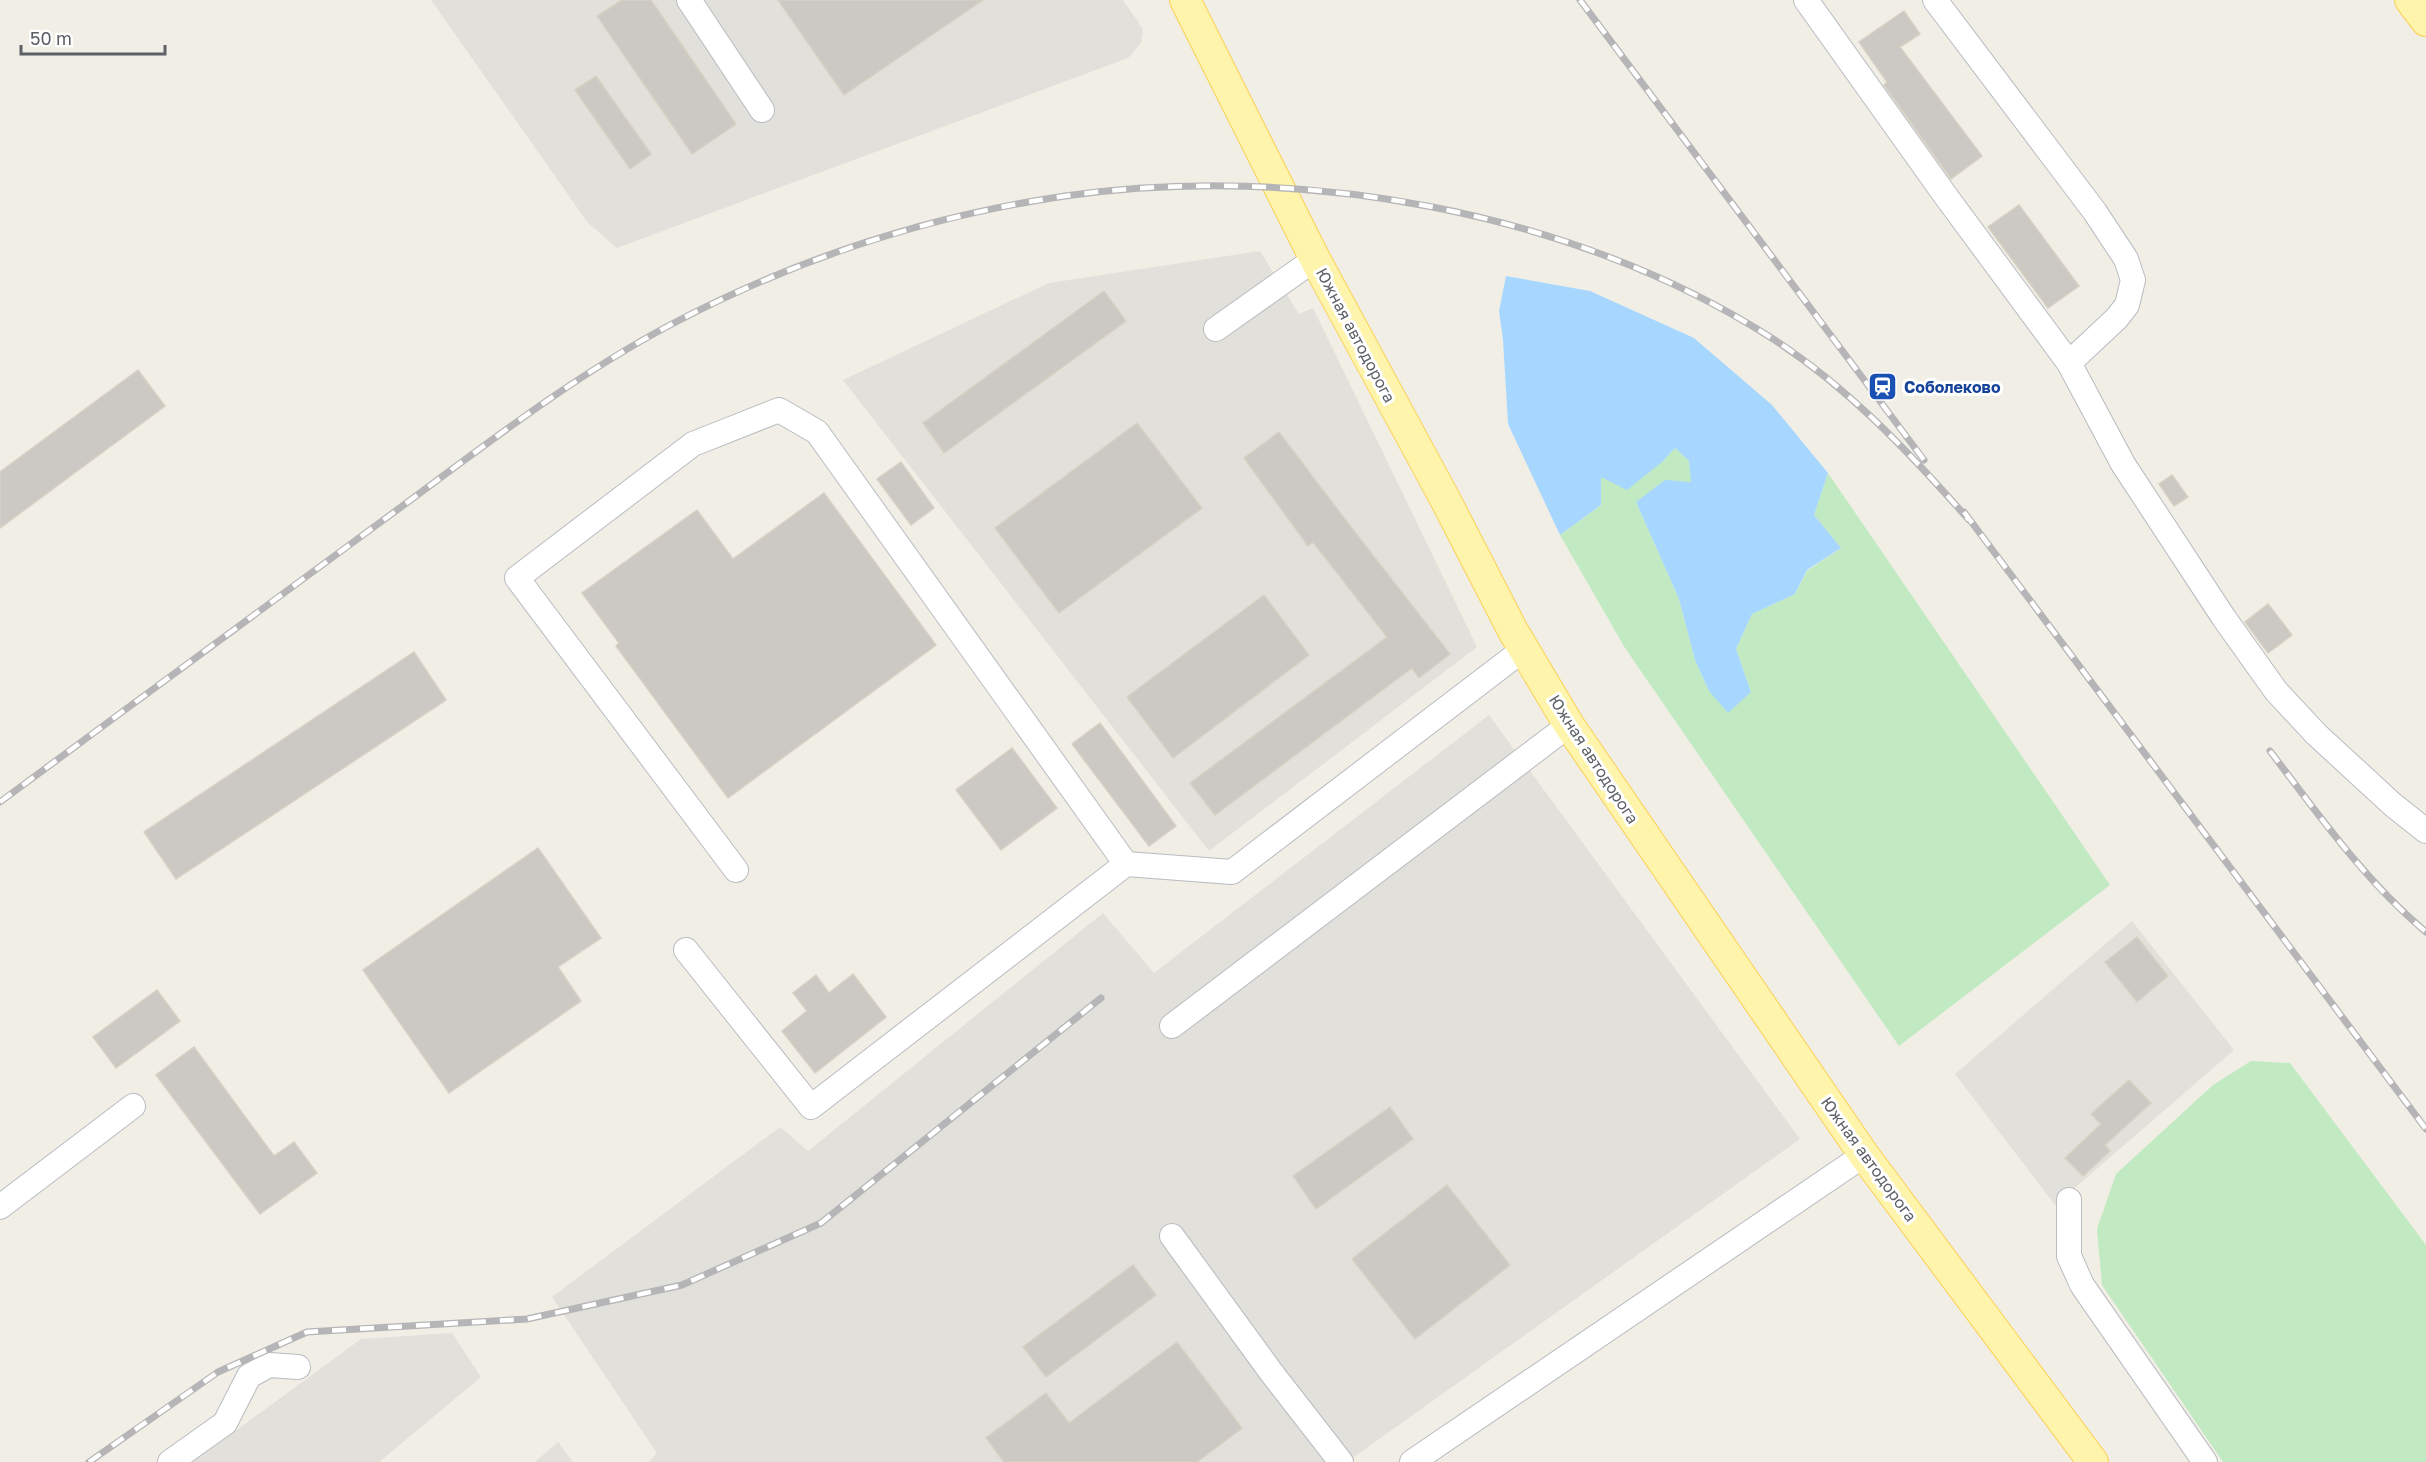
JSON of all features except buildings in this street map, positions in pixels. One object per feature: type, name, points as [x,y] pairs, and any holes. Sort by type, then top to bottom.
[{"type":"main road","name":"Южная автодорога","points":[[1185,0],[1315,259],[1524,649],[1569,724],[1864,1155],[2093,1462]]},
{"type":"main road","points":[[2410,0],[2426,21]]},
{"type":"street","points":[[689,0],[762,110]]},
{"type":"street","points":[[1806,0],[1945,195],[2069,363],[2123,464],[2224,618],[2276,691],[2316,734],[2392,804],[2426,831]]},
{"type":"street","points":[[1935,0],[2095,212],[2126,260],[2133,280],[2127,305],[2117,318],[2069,363]]},
{"type":"street","points":[[1216,329],[1315,259]]},
{"type":"street","points":[[735,870],[517,578],[693,444],[779,410],[817,432],[1126,864]]},
{"type":"street","points":[[686,950],[811,1107],[1126,864],[1232,872],[1524,649]]},
{"type":"street","points":[[1172,1026],[1569,724]]},
{"type":"street","points":[[0,1207],[133,1106]]},
{"type":"street","points":[[1412,1462],[1864,1155]]},
{"type":"street","points":[[2069,1200],[2068,1256],[2082,1285],[2205,1462]]},
{"type":"street","points":[[1172,1236],[1271,1372],[1341,1462]]},
{"type":"street","points":[[170,1462],[225,1423],[249,1376],[269,1365],[298,1367]]},
{"type":"shaded area","points":[[431,0],[1123,0],[1143,29],[1141,43],[1128,58],[617,248],[588,223]]},
{"type":"shaded area","points":[[1260,251],[1299,314],[1313,308],[1477,647],[1209,851],[843,380],[1049,283]]},
{"type":"shaded area","points":[[1489,715],[1800,1139],[1347,1462],[649,1462],[657,1453],[552,1297],[780,1127],[808,1151],[1103,913],[1154,973]]},
{"type":"shaded area","points":[[2132,921],[2234,1050],[2055,1205],[1955,1074]]},
{"type":"shaded area","points":[[452,1333],[481,1377],[379,1462],[193,1462],[361,1339]]},
{"type":"shaded area","points":[[558,1442],[573,1462],[535,1462]]},
{"type":"green space","points":[[1675,448],[1689,461],[1692,482],[1636,502],[1679,599],[1695,660],[1709,691],[1751,692],[1736,649],[1752,614],[1795,594],[1807,571],[1841,548],[1814,515],[1828,473],[2110,885],[1899,1046],[1625,648],[1560,535],[1601,505],[1601,476],[1662,462]]},
{"type":"green space","points":[[2251,1061],[2290,1063],[2426,1245],[2426,1462],[2223,1462],[2102,1285],[2097,1229],[2116,1174],[2213,1085]]},
{"type":"water","points":[[1506,276],[1590,291],[1694,338],[1772,405],[1828,473],[1814,515],[1841,548],[1807,570],[1795,594],[1752,614],[1736,649],[1751,692],[1728,713],[1709,691],[1695,660],[1679,599],[1636,502],[1665,480],[1691,482],[1689,461],[1675,448],[1662,462],[1627,490],[1601,477],[1601,505],[1560,535],[1508,424],[1499,311]]},
{"type":"railway","points":[[1580,0],[1924,460]]},
{"type":"railway","points":[[0,802],[487,443],[632,346],[764,280],[862,244],[963,215],[1065,196],[1154,187],[1245,186],[1338,193],[1430,206],[1520,228],[1608,257],[1692,293],[1770,337],[1798,356],[1876,421],[1969,520]]},
{"type":"railway","points":[[1964,512],[2426,1129]]},
{"type":"railway","points":[[2270,751],[2362,869],[2426,932]]},
{"type":"railway","points":[[89,1462],[218,1372],[307,1332],[527,1319],[682,1285],[821,1223],[1101,998]]},
{"type":"place","name":"Соболеково","points":[[1883,387]]}]
